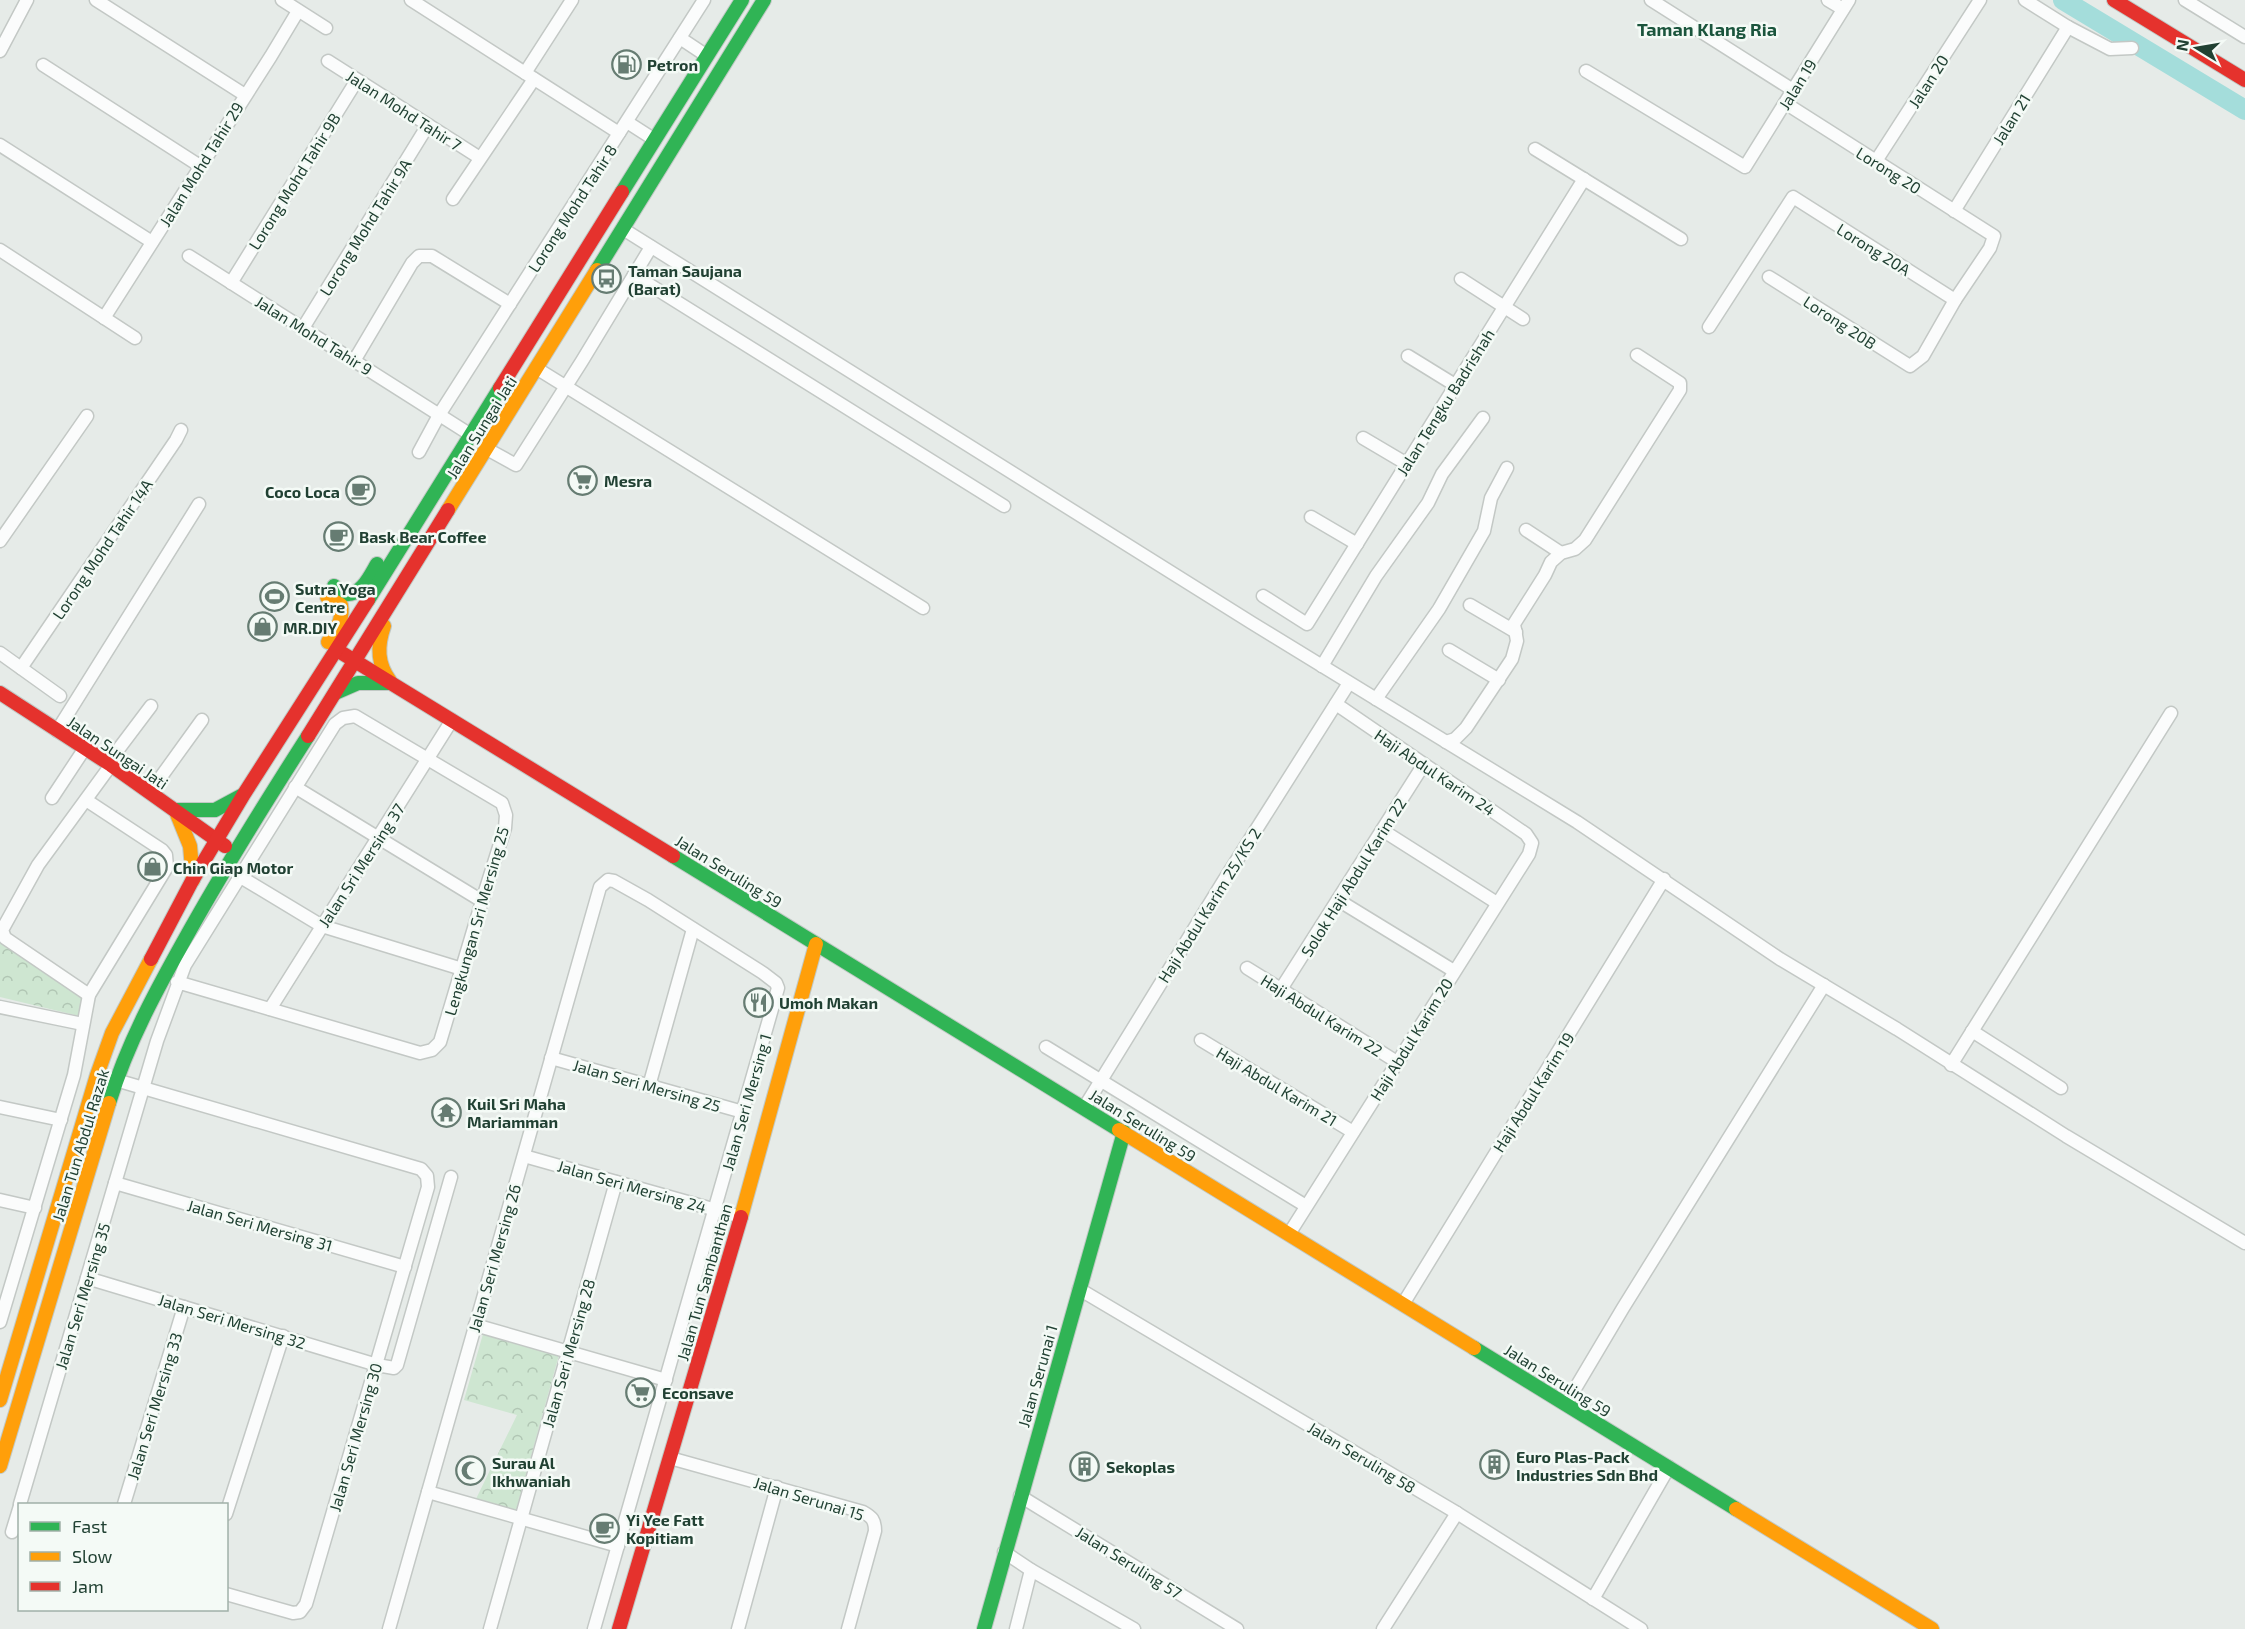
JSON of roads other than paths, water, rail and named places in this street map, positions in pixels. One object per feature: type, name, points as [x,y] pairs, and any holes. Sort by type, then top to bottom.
[{"type":"main road","name":"Jalan Sungai Jati","points":[[217,840],[742,0]]},
{"type":"main road","name":"Jalan Sungai Jati","points":[[0,693],[61,724],[85,748],[112,759],[154,784],[175,810],[234,852],[399,591],[764,0]]},
{"type":"main road","points":[[2114,0],[2245,80]]},
{"type":"main road","points":[[297,710],[300,688],[343,617],[341,605],[331,591],[346,595],[357,592],[392,544],[409,534]]},
{"type":"main road","points":[[392,683],[383,673],[378,652],[379,642],[399,591]]},
{"type":"main road","name":"Jalan Seruling 59","points":[[337,650],[1932,1629]]},
{"type":"main road","points":[[334,693],[358,683],[392,683]]},
{"type":"main road","points":[[192,881],[193,854],[188,835],[175,810],[214,810],[244,794]]},
{"type":"main road","name":"Jalan Tun Abdul Razak","points":[[0,1400],[97,1075],[112,1033],[192,881],[217,840]]},
{"type":"main road","name":"Jalan Tun Abdul Razak","points":[[0,1466],[116,1080],[132,1036],[234,852]]},
{"type":"main road","name":"Jalan Tun Sambanthan","points":[[619,1629],[670,1458],[727,1213],[816,944]]},
{"type":"main road","name":"Jalan Serunai 1","points":[[984,1629],[1124,1132]]},
{"type":"main road","points":[[0,1424],[5,1418],[15,1415]]},
{"type":"street","points":[[0,51],[27,0]]},
{"type":"street","points":[[96,0],[245,95]]},
{"type":"street","points":[[282,0],[326,28]]},
{"type":"street","points":[[411,0],[619,133]]},
{"type":"street","name":"Lorong Mohd Tahir 8","points":[[418,452],[704,0]]},
{"type":"street","points":[[1651,0],[1793,90]]},
{"type":"street","points":[[1828,0],[1846,4]]},
{"type":"street","name":"Jalan 20","points":[[1876,161],[1980,0]]},
{"type":"street","points":[[2025,0],[2068,27],[2110,49],[2132,48]]},
{"type":"street","points":[[2185,0],[2245,37]]},
{"type":"street","points":[[453,199],[530,76],[570,1]]},
{"type":"street","name":"Jalan 19","points":[[1586,71],[1745,167],[1846,4]]},
{"type":"street","name":"Jalan Mohd Tahir 29","points":[[104,318],[298,10]]},
{"type":"street","name":"Jalan 21","points":[[1954,211],[2068,27]]},
{"type":"street","points":[[680,38],[707,56]]},
{"type":"street","name":"Jalan Mohd Tahir 7","points":[[327,61],[480,158]]},
{"type":"street","points":[[43,65],[200,166]]},
{"type":"street","name":"Lorong Mohd Tahir 9B","points":[[231,283],[357,80]]},
{"type":"street","name":"Lorong 20","points":[[1785,104],[1994,236],[1990,248],[1955,300]]},
{"type":"street","points":[[627,122],[655,140]]},
{"type":"street","name":"Lorong Mohd Tahir 9A","points":[[303,328],[428,125]]},
{"type":"street","points":[[0,145],[152,242]]},
{"type":"street","points":[[1535,149],[1681,238]]},
{"type":"street","name":"Jalan Tengku Badrishah","points":[[1263,596],[1307,624],[1584,179]]},
{"type":"street","name":"Lorong 20A","points":[[1709,327],[1793,197],[1955,300]]},
{"type":"street","points":[[623,229],[1322,666],[1577,822],[1780,959],[2245,1244]]},
{"type":"street","points":[[487,449],[516,465],[651,247]]},
{"type":"street","points":[[0,250],[135,338]]},
{"type":"street","name":"Jalan Mohd Tahir 9","points":[[189,256],[471,435]]},
{"type":"street","points":[[354,361],[412,263],[419,256],[432,256],[510,304]]},
{"type":"street","points":[[634,274],[1004,506]]},
{"type":"street","name":"Lorong 20B","points":[[1769,277],[1910,366],[1923,356],[1955,300]]},
{"type":"street","points":[[1461,279],[1523,319]]},
{"type":"street","points":[[1446,742],[1455,739],[1466,728],[1512,659],[1517,641],[1514,624],[1551,562],[1561,553],[1575,549],[1585,540],[1680,390],[1680,383],[1637,355]]},
{"type":"street","points":[[1408,356],[1455,385]]},
{"type":"street","points":[[536,368],[922,608]]},
{"type":"street","points":[[0,541],[87,416]]},
{"type":"street","points":[[1322,666],[1376,576],[1428,504],[1442,474],[1483,418]]},
{"type":"street","name":"Lorong Mohd Tahir 14A","points":[[21,668],[181,430]]},
{"type":"street","points":[[1363,438],[1407,464]]},
{"type":"street","points":[[1376,699],[1439,609],[1484,531],[1491,498],[1507,468]]},
{"type":"street","points":[[61,724],[199,504]]},
{"type":"street","points":[[1311,517],[1357,544]]},
{"type":"street","points":[[1526,530],[1561,553]]},
{"type":"street","points":[[1470,605],[1516,632]]},
{"type":"street","points":[[1449,650],[1499,680]]},
{"type":"street","points":[[0,653],[60,696]]},
{"type":"street","name":"Haji Abdul Karim 25/KS 2","points":[[1084,1108],[1349,682]]},
{"type":"street","name":"Haji Abdul Karim 24","points":[[1336,704],[1526,834],[1532,843]]},
{"type":"street","points":[[89,995],[5,938],[2,930],[38,865],[151,706]]},
{"type":"street","points":[[1951,1065],[2171,713]]},
{"type":"street","name":"Lengkungan Sri Mersing 25","points":[[144,1088],[177,982],[185,965],[335,724],[343,718],[355,716],[502,803],[506,815],[506,828],[440,1042],[432,1050],[420,1053],[177,982]]},
{"type":"street","points":[[154,784],[202,720]]},
{"type":"street","name":"Jalan Sri Mersing 37","points":[[270,1009],[429,760],[452,720]]},
{"type":"street","points":[[51,798],[85,748]]},
{"type":"street","name":"Solok Haji Abdul Karim 22","points":[[1281,989],[1424,764]]},
{"type":"street","points":[[295,787],[482,901]]},
{"type":"street","name":"Jalan Tun Abdul Razak","points":[[0,1322],[3,1302],[74,1075],[89,995],[167,867],[162,850],[86,800]]},
{"type":"street","points":[[1383,830],[1497,903]]},
{"type":"street","name":"Haji Abdul Karim 20","points":[[1289,1234],[1529,854],[1532,843]]},
{"type":"street","points":[[239,876],[322,926],[462,969]]},
{"type":"street","name":"Haji Abdul Karim 19","points":[[1403,1304],[1664,879]]},
{"type":"street","name":"Jalan Seri Mersing 1","points":[[594,1629],[666,1380],[727,1213],[743,1112],[778,988],[776,983],[763,973],[614,881],[608,880],[600,887]]},
{"type":"street","name":"Jalan Seri Mersing 26","points":[[389,1629],[600,887]]},
{"type":"street","points":[[1338,900],[1454,971]]},
{"type":"street","points":[[649,1086],[693,929]]},
{"type":"street","name":"Haji Abdul Karim 22","points":[[1247,968],[1397,1062]]},
{"type":"street","points":[[1566,1404],[1824,985]]},
{"type":"street","points":[[0,1007],[83,1024]]},
{"type":"street","points":[[1972,1031],[2061,1088]]},
{"type":"street","name":"Haji Abdul Karim 21","points":[[1201,1040],[1353,1132]]},
{"type":"street","points":[[1046,1047],[1306,1206]]},
{"type":"street","name":"Jalan Seri Mersing 25","points":[[551,1058],[743,1112]]},
{"type":"street","points":[[97,1075],[144,1088]]},
{"type":"street","name":"Jalan Seri Mersing 30","points":[[144,1088],[421,1169],[427,1176],[428,1187],[304,1609],[293,1613],[228,1595]]},
{"type":"street","name":"Jalan Seri Mersing 35","points":[[21,1503],[144,1088]]},
{"type":"street","points":[[0,1107],[60,1120]]},
{"type":"street","name":"Jalan Seri Mersing 24","points":[[524,1156],[727,1213]]},
{"type":"street","points":[[376,1365],[389,1368],[398,1365],[451,1178]]},
{"type":"street","name":"Jalan Seri Mersing 28","points":[[490,1629],[616,1182]]},
{"type":"street","name":"Jalan Seri Mersing 31","points":[[115,1183],[405,1267]]},
{"type":"street","points":[[0,1200],[34,1208]]},
{"type":"street","name":"Jalan Seri Mersing 32","points":[[87,1278],[376,1365]]},
{"type":"street","name":"Jalan Seruling 58","points":[[1079,1289],[1457,1513],[1641,1629]]},
{"type":"street","points":[[3,1302],[27,1308]]},
{"type":"street","name":"Jalan Seri Mersing 33","points":[[124,1503],[184,1307]]},
{"type":"street","points":[[475,1325],[666,1380]]},
{"type":"street","points":[[228,1508],[282,1336]]},
{"type":"street","name":"Jalan Serunai 15","points":[[670,1458],[862,1512],[875,1522],[875,1531],[848,1629]]},
{"type":"street","points":[[1593,1599],[1669,1467]]},
{"type":"street","points":[[738,1629],[777,1487]]},
{"type":"street","points":[[428,1492],[618,1546]]},
{"type":"street","name":"Jalan Seruling 57","points":[[1020,1496],[1237,1629]]},
{"type":"street","name":"Jalan Seri Mersing 35","points":[[10,1532],[18,1510]]},
{"type":"street","points":[[1383,1629],[1457,1513]]},
{"type":"street","points":[[1005,1552],[1031,1570],[1133,1629]]},
{"type":"street","points":[[1016,1629],[1031,1570]]},
{"type":"waterway","points":[[2063,0],[2245,110]]},
{"type":"place","name":"Petron","points":[[626,64]]},
{"type":"place","name":"Taman Saujana (Barat)","points":[[607,279]]},
{"type":"place","name":"Mesra","points":[[583,480]]},
{"type":"place","name":"Coco Loca","points":[[361,491]]},
{"type":"place","name":"Bask Bear Coffee","points":[[338,536]]},
{"type":"place","name":"Sutra Yoga Centre","points":[[274,597]]},
{"type":"place","name":"MR.DIY","points":[[262,627]]},
{"type":"place","name":"Chin Giap Motor","points":[[152,867]]},
{"type":"place","name":"Umoh Makan","points":[[758,1002]]},
{"type":"place","name":"Kuil Sri Maha Mariamman","points":[[446,1112]]},
{"type":"place","name":"Econsave","points":[[641,1392]]},
{"type":"place","name":"Euro Plas-Pack Industries Sdn Bhd","points":[[1495,1465]]},
{"type":"place","name":"Sekoplas","points":[[1085,1466]]},
{"type":"place","name":"Surau Al Ikhwaniah","points":[[471,1471]]},
{"type":"place","name":"Yi Yee Fatt Kopitiam","points":[[605,1528]]},
{"type":"district","name":"Taman Klang Ria","points":[[1707,29]]}]
